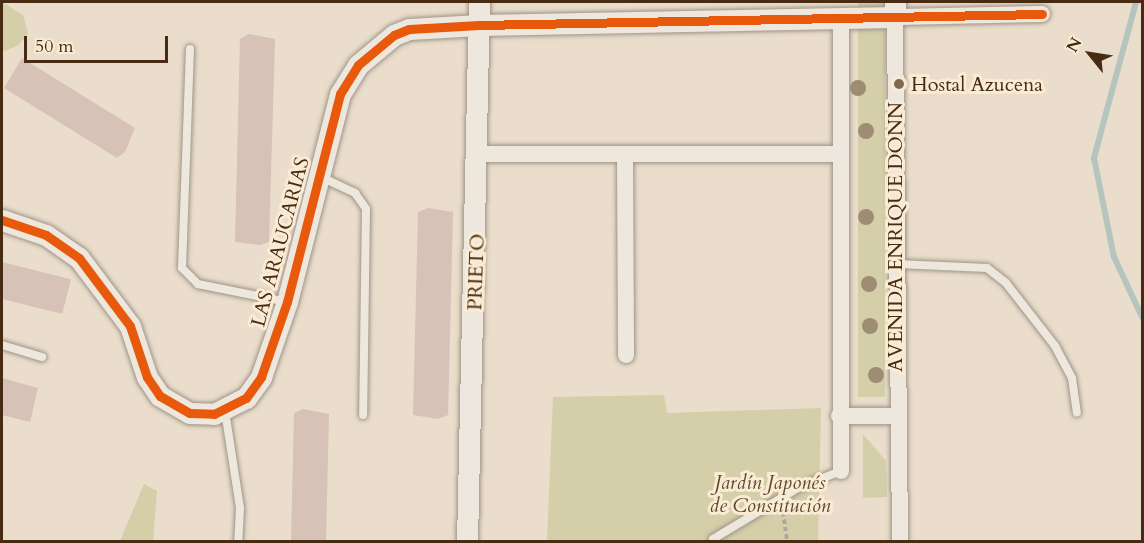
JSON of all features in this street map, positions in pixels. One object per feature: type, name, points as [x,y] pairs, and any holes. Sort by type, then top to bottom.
[{"type":"street","name":"PRIETO","points":[[467,542],[480,154],[479,2]]},
{"type":"street","name":"LAS ARAUCARIAS","points":[[225,411],[254,388],[287,302],[316,175],[340,94],[369,53],[409,29],[841,9],[895,10]]},
{"type":"street","points":[[841,9],[839,416],[841,471]]},
{"type":"street","points":[[895,10],[1042,14]]},
{"type":"street","name":"AVENIDA ENRIQUE DONN","points":[[895,10],[896,416],[900,542]]},
{"type":"street","points":[[480,154],[840,154]]},
{"type":"street","points":[[625,154],[626,354]]},
{"type":"street","points":[[2,220],[46,235],[93,273],[130,326],[147,377],[160,396],[190,413],[225,411]]},
{"type":"street","points":[[839,416],[896,416]]},
{"type":"lane","points":[[190,49],[182,267],[198,284],[287,302]]},
{"type":"lane","points":[[316,175],[355,193],[366,209],[363,415]]},
{"type":"lane","points":[[895,264],[987,268],[1006,283],[1055,346],[1072,378],[1077,413]]},
{"type":"lane","points":[[2,345],[42,357]]},
{"type":"lane","points":[[225,411],[240,508],[238,542]]},
{"type":"lane","points":[[713,538],[779,500],[841,471]]},
{"type":"path","points":[[779,500],[788,522],[787,542]]},
{"type":"green space","points":[[2,2],[23,15],[28,33],[19,45],[2,52]]},
{"type":"green space","points":[[858,2],[885,2],[885,397],[858,397]]},
{"type":"green space","name":"Jardín Japonés de Constitución","points":[[664,395],[667,413],[821,408],[818,541],[547,542],[553,397]]},
{"type":"green space","points":[[863,434],[886,461],[887,497],[863,498]]},
{"type":"green space","points":[[144,484],[157,491],[153,541],[120,541]]},
{"type":"building","points":[[249,34],[275,39],[269,242],[260,245],[235,242],[240,39]]},
{"type":"building","points":[[22,58],[135,128],[125,152],[117,158],[4,88]]},
{"type":"building","points":[[428,208],[453,212],[448,415],[438,419],[413,415],[418,212]]},
{"type":"building","points":[[2,262],[71,279],[62,314],[2,299]]},
{"type":"building","points":[[2,378],[38,388],[30,422],[2,415]]},
{"type":"building","points":[[303,409],[329,414],[326,542],[291,542],[294,413]]},
{"type":"waterway","points":[[1136,2],[1094,158],[1114,257],[1142,317]]},
{"type":"cycle path","points":[[2,220],[46,235],[79,258],[130,326],[147,377],[160,396],[190,413],[214,414],[246,398],[261,377],[287,302],[340,94],[358,65],[394,35],[409,29],[479,25],[1042,14]]},
{"type":"place","name":"Hostal Azucena","points":[[899,84]]}]
